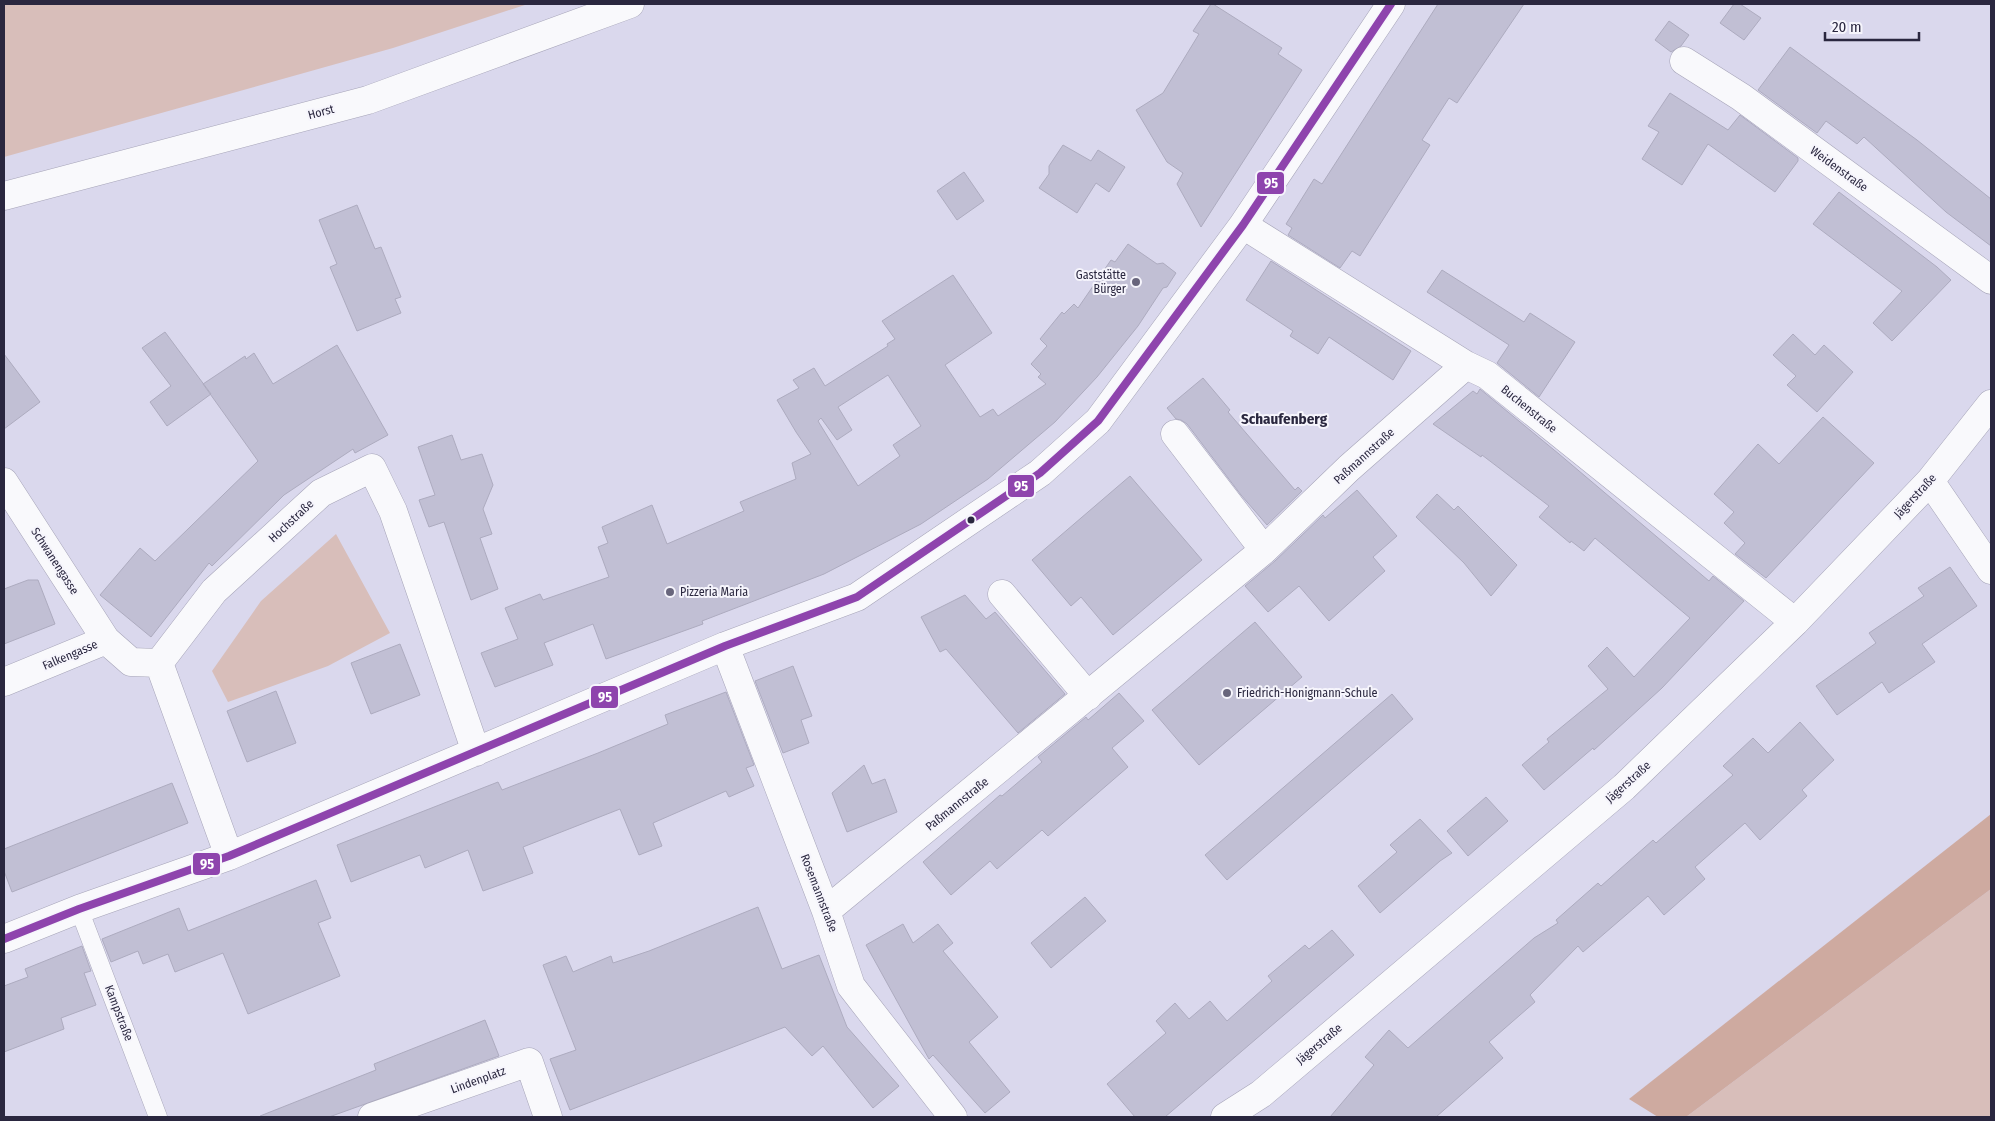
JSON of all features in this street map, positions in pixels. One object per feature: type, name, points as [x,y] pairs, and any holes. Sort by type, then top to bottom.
[{"type":"street","name":"Horst","points":[[4,196],[368,100],[630,4]]},
{"type":"street","points":[[4,939],[79,909],[229,856],[725,646],[857,597],[1040,473],[1098,421],[1243,225],[1391,4]]},
{"type":"street","name":"Weidenstraße","points":[[1684,61],[1740,97],[1991,280]]},
{"type":"street","name":"Buchenstraße","points":[[1243,225],[1466,365],[1487,375],[1794,622]]},
{"type":"street","name":"Paßmannstraße","points":[[826,911],[1264,550],[1349,468],[1466,365]]},
{"type":"street","name":"Jägerstraße","points":[[1225,1117],[1261,1094],[1624,787],[1794,622],[1930,481],[1991,404]]},
{"type":"street","points":[[1175,434],[1264,550]]},
{"type":"street","name":"Hochstraße","points":[[160,663],[214,590],[321,493],[372,468],[393,511],[476,752]]},
{"type":"street","points":[[1930,481],[1991,570]]},
{"type":"street","name":"Schwanengasse","points":[[4,482],[106,640]]},
{"type":"street","points":[[1002,594],[1088,696]]},
{"type":"street","name":"Falkengasse","points":[[4,682],[106,640],[130,662],[160,663]]},
{"type":"street","name":"Rosemannstraße","points":[[725,646],[826,911],[851,986],[953,1117]]},
{"type":"street","points":[[160,663],[229,856]]},
{"type":"street","name":"Lindenplatz","points":[[372,1117],[529,1062],[548,1117]]},
{"type":"lane","name":"Kampstraße","points":[[79,909],[158,1117]]},
{"type":"shaded area","points":[[4,4],[528,4],[393,48],[4,157]]},
{"type":"shaded area","points":[[336,534],[390,633],[328,666],[228,702],[212,671],[261,601]]},
{"type":"shaded area","points":[[1991,814],[1991,889],[1686,1117],[1658,1117],[1629,1099]]},
{"type":"shaded area","points":[[1991,889],[1991,1117],[1686,1117]]},
{"type":"building","points":[[1211,4],[1282,48],[1278,54],[1302,70],[1201,227],[1177,184],[1183,173],[1167,162],[1136,110],[1163,93],[1199,34],[1193,31]]},
{"type":"building","points":[[1438,4],[1524,4],[1457,103],[1449,98],[1422,140],[1430,145],[1360,256],[1352,251],[1340,268],[1288,235],[1292,228],[1286,224],[1314,179],[1322,184]]},
{"type":"building","points":[[1734,4],[1740,4],[1761,18],[1744,40],[1720,23]]},
{"type":"building","points":[[1669,21],[1689,35],[1681,46],[1671,52],[1655,40]]},
{"type":"building","points":[[1790,47],[1917,140],[1991,199],[1991,246],[1946,212],[1864,137],[1857,144],[1826,121],[1817,133],[1758,90]]},
{"type":"building","points":[[1670,93],[1728,130],[1740,115],[1798,158],[1798,161],[1775,192],[1708,144],[1682,185],[1642,159],[1659,132],[1648,126]]},
{"type":"building","points":[[1063,145],[1091,161],[1098,150],[1125,167],[1109,192],[1096,183],[1077,213],[1039,188],[1049,174],[1049,166]]},
{"type":"building","points":[[964,172],[984,201],[957,220],[937,191]]},
{"type":"building","points":[[1839,192],[1937,267],[1951,280],[1892,341],[1873,323],[1902,291],[1813,224]]},
{"type":"building","points":[[357,205],[375,249],[381,247],[401,297],[395,299],[401,313],[357,331],[330,267],[337,264],[319,220]]},
{"type":"building","points":[[1128,244],[1157,264],[1163,263],[1176,273],[1167,287],[1163,288],[1138,326],[1097,377],[1055,422],[988,479],[921,524],[824,574],[702,621],[703,624],[606,659],[593,624],[544,643],[553,665],[495,687],[481,653],[518,639],[505,608],[540,594],[543,600],[609,577],[598,547],[608,543],[602,527],[652,505],[667,544],[744,511],[740,502],[796,479],[792,463],[811,454],[777,400],[799,388],[793,380],[814,368],[825,386],[888,346],[887,344],[895,339],[882,321],[953,275],[992,333],[945,365],[980,417],[993,409],[998,416],[1046,384],[1038,377],[1041,374],[1031,364],[1047,346],[1040,339],[1062,312],[1064,314],[1074,304],[1078,308],[1111,260],[1115,262]],"holes":[[[888,375],[921,426],[893,445],[900,456],[858,486],[818,421],[821,418],[837,440],[852,430],[838,407]]]},
{"type":"building","points":[[1271,261],[1411,351],[1393,380],[1329,337],[1318,354],[1290,336],[1293,331],[1246,300]]},
{"type":"building","points":[[1442,270],[1524,322],[1530,313],[1575,342],[1539,397],[1497,363],[1509,345],[1427,292]]},
{"type":"building","points":[[165,332],[211,394],[167,426],[150,402],[171,386],[142,348]]},
{"type":"building","points":[[1793,334],[1815,355],[1824,345],[1853,372],[1817,412],[1787,385],[1796,376],[1773,355]]},
{"type":"building","points":[[337,345],[388,435],[355,453],[353,449],[284,495],[212,566],[209,563],[151,637],[100,595],[140,548],[155,561],[258,461],[203,384],[245,356],[246,359],[254,353],[273,384]]},
{"type":"building","points":[[4,354],[40,402],[4,429]]},
{"type":"building","points":[[1203,378],[1230,410],[1228,412],[1295,490],[1298,487],[1302,491],[1267,525],[1241,495],[1187,424],[1176,419],[1167,408]]},
{"type":"building","points":[[1480,389],[1709,581],[1713,576],[1744,601],[1662,688],[1594,750],[1593,748],[1544,790],[1522,765],[1549,742],[1547,739],[1608,689],[1588,666],[1607,647],[1634,677],[1690,618],[1595,538],[1584,551],[1571,541],[1570,543],[1539,517],[1549,506],[1482,455],[1481,457],[1433,424],[1473,391],[1477,394]]},
{"type":"building","points":[[1823,417],[1874,463],[1766,578],[1735,554],[1745,543],[1724,523],[1734,512],[1714,494],[1758,444],[1779,464]]},
{"type":"building","points":[[452,435],[461,460],[482,454],[493,485],[483,509],[492,534],[480,538],[498,589],[471,600],[444,522],[429,527],[419,500],[435,495],[418,447]]},
{"type":"building","points":[[1130,476],[1202,560],[1113,635],[1081,597],[1071,606],[1032,560]]},
{"type":"building","points":[[1357,490],[1397,536],[1373,557],[1385,571],[1329,621],[1299,586],[1268,612],[1245,586],[1275,561],[1323,515],[1325,518]]},
{"type":"building","points":[[1437,494],[1454,510],[1458,506],[1517,565],[1491,596],[1464,563],[1416,517]]},
{"type":"building","points":[[1950,567],[1977,606],[1922,644],[1935,662],[1889,693],[1882,682],[1837,715],[1816,686],[1876,643],[1869,633],[1924,596],[1918,588]]},
{"type":"building","points":[[28,580],[38,580],[55,624],[4,644],[4,589]]},
{"type":"building","points":[[965,595],[986,619],[995,612],[1065,694],[1018,733],[946,649],[940,652],[921,617]]},
{"type":"building","points":[[1255,622],[1302,677],[1199,765],[1152,710]]},
{"type":"building","points":[[400,644],[420,695],[371,714],[351,663]]},
{"type":"building","points":[[793,666],[812,716],[801,720],[809,743],[783,753],[755,681]]},
{"type":"building","points":[[276,691],[296,743],[247,762],[227,711]]},
{"type":"building","points":[[726,692],[754,765],[746,768],[754,786],[729,797],[726,791],[653,823],[662,846],[639,855],[620,809],[523,847],[533,873],[483,891],[468,850],[425,868],[420,855],[351,882],[337,845],[498,782],[502,790],[598,753],[668,724],[665,715]]},
{"type":"building","points":[[1119,693],[1144,721],[1112,748],[1128,767],[1048,836],[1042,830],[997,869],[990,861],[951,895],[923,862],[1000,795],[1002,796],[1042,762],[1038,757],[1086,717],[1088,720]]},
{"type":"building","points":[[1392,694],[1413,719],[1227,880],[1205,855]]},
{"type":"building","points":[[1800,722],[1834,760],[1802,790],[1807,796],[1760,840],[1745,823],[1695,867],[1705,879],[1664,915],[1648,896],[1583,952],[1578,946],[1530,995],[1535,1002],[1489,1042],[1503,1058],[1436,1117],[1330,1117],[1374,1065],[1365,1057],[1389,1030],[1408,1048],[1534,938],[1558,923],[1556,920],[1598,883],[1601,886],[1653,840],[1656,843],[1733,775],[1723,766],[1753,738],[1768,753]]},
{"type":"building","points":[[864,765],[872,784],[885,779],[897,812],[847,832],[832,793]]},
{"type":"building","points":[[172,783],[188,823],[12,892],[4,871],[4,849]]},
{"type":"building","points":[[1486,797],[1508,821],[1468,856],[1447,831]]},
{"type":"building","points":[[1420,819],[1452,853],[1440,861],[1380,913],[1358,886],[1397,852],[1390,845]]},
{"type":"building","points":[[316,880],[331,918],[318,923],[340,976],[248,1014],[223,953],[175,972],[168,954],[143,964],[138,951],[111,962],[102,939],[179,908],[188,931]]},
{"type":"building","points":[[1085,897],[1106,921],[1051,968],[1031,943]]},
{"type":"building","points":[[758,907],[782,969],[819,955],[847,1027],[899,1086],[873,1108],[823,1046],[812,1056],[785,1027],[570,1110],[550,1059],[576,1050],[543,965],[566,956],[573,972],[611,956],[613,963],[649,951]]},
{"type":"building","points":[[903,924],[913,943],[938,924],[953,943],[943,951],[998,1017],[969,1042],[1010,1092],[985,1113],[933,1055],[929,1059],[866,945]]},
{"type":"building","points":[[1332,930],[1354,955],[1165,1117],[1135,1117],[1107,1084],[1166,1033],[1156,1021],[1175,1003],[1189,1019],[1210,1001],[1227,1021],[1272,981],[1268,976],[1305,945],[1309,949]]},
{"type":"building","points":[[82,946],[91,971],[84,973],[96,1005],[61,1018],[64,1029],[4,1052],[4,986],[28,977],[25,969]]},
{"type":"building","points":[[485,1020],[499,1056],[329,1117],[260,1117],[376,1070],[374,1064]]},
{"type":"transit line","name":"95","points":[[4,939],[79,909],[229,856],[725,646],[857,597],[1040,473],[1098,421],[1243,225],[1391,4]]},
{"type":"place","name":"Gaststätte Bürger","points":[[1136,282]]},
{"type":"place","name":"Pizzeria Maria","points":[[670,592]]},
{"type":"place","name":"Friedrich-Honigmann-Schule","points":[[1227,693]]},
{"type":"district","name":"Schaufenberg","points":[[1284,419]]}]
